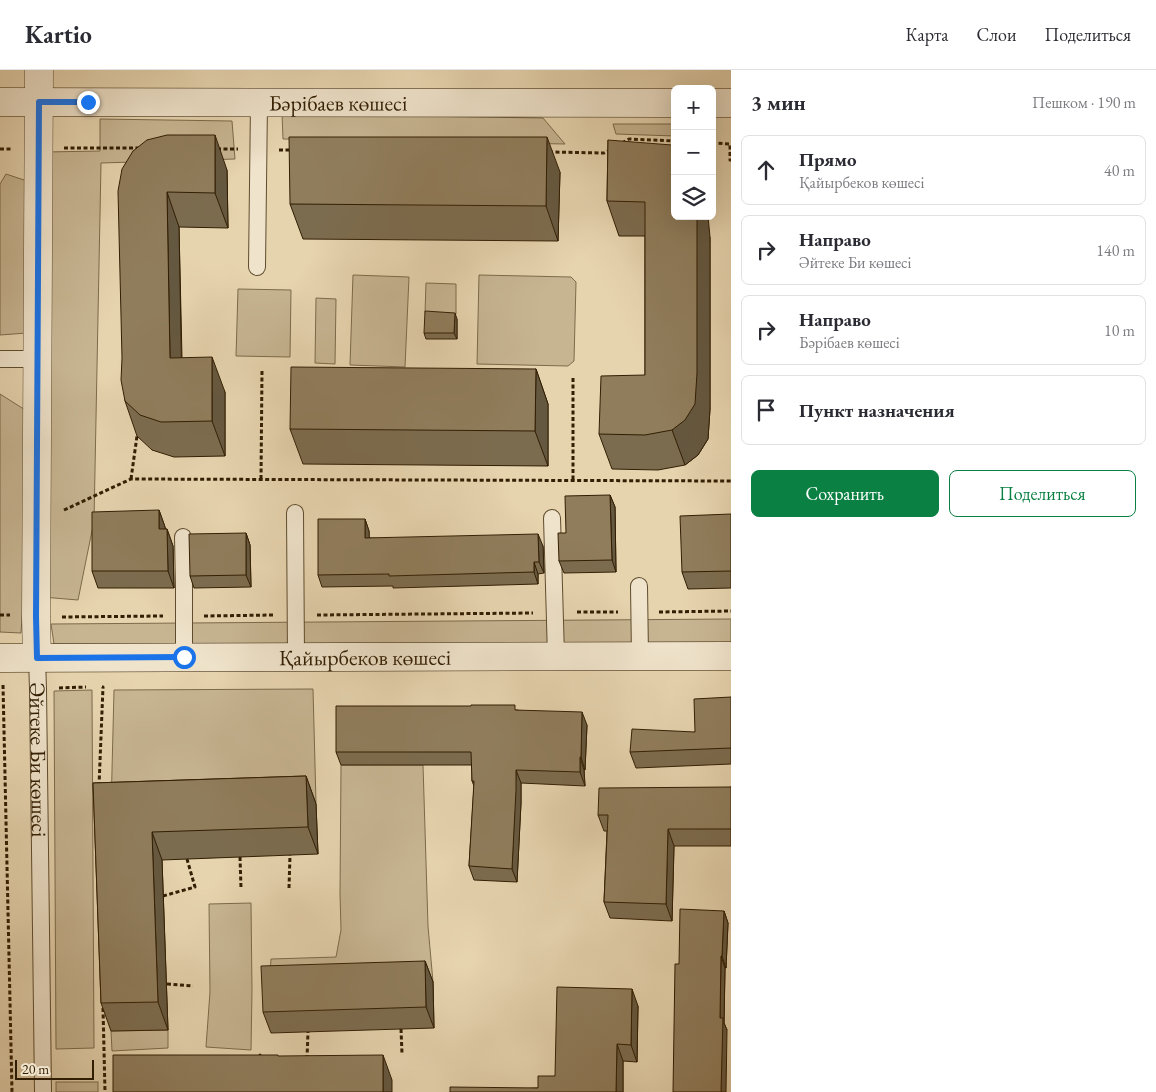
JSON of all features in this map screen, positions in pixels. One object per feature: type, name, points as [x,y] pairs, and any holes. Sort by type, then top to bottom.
[{"type":"street","name":"Әйтеке Би көшесі","points":[[37,658],[39,70]]},
{"type":"street","name":"Бәрібаев көшесі","points":[[0,102],[671,103]]},
{"type":"street","points":[[716,103],[731,103]]},
{"type":"street","name":"Қайырбеков көшесі","points":[[1,675],[37,658],[731,656]]},
{"type":"lane","points":[[257,267],[259,102]]},
{"type":"lane","points":[[0,359],[37,359]]},
{"type":"lane","points":[[294,513],[296,657]]},
{"type":"lane","points":[[552,518],[556,656]]},
{"type":"lane","points":[[183,537],[184,657]]},
{"type":"lane","points":[[639,586],[640,656]]},
{"type":"lane","name":"Әйтеке Би көшесі","points":[[37,658],[43,1092]]},
{"type":"path","points":[[621,144],[629,139],[671,142]]},
{"type":"path","points":[[716,143],[730,144],[731,160]]},
{"type":"path","points":[[62,148],[144,148]]},
{"type":"path","points":[[542,152],[604,153],[612,148]]},
{"type":"path","points":[[211,149],[297,150]]},
{"type":"path","points":[[262,371],[262,479]]},
{"type":"path","points":[[573,378],[573,480]]},
{"type":"path","points":[[130,479],[137,436]]},
{"type":"path","points":[[58,512],[130,479],[731,481]]},
{"type":"path","points":[[58,617],[731,611]]},
{"type":"path","points":[[12,1092],[1,675],[38,689],[103,687],[99,786]]},
{"type":"path","points":[[289,888],[290,855]]},
{"type":"path","points":[[240,857],[241,888]]},
{"type":"path","points":[[164,896],[194,887],[187,859]]},
{"type":"path","points":[[167,984],[193,986]]},
{"type":"path","points":[[103,1004],[106,1092]]},
{"type":"path","points":[[400,1029],[402,1054]]},
{"type":"path","points":[[307,1061],[308,1032]]},
{"type":"path","points":[[256,1058],[263,1053]]},
{"type":"shaded area","points":[[282,114],[543,118],[565,144],[283,139]]},
{"type":"shaded area","points":[[100,119],[232,121],[235,159],[101,163],[94,521],[78,600],[42,597],[45,152],[100,151]]},
{"type":"shaded area","points":[[613,124],[671,124],[671,136],[616,134]]},
{"type":"shaded area","points":[[6,174],[30,182],[27,333],[0,335],[0,184]]},
{"type":"shaded area","points":[[353,275],[409,277],[405,367],[350,365]]},
{"type":"shaded area","points":[[479,275],[571,277],[576,282],[574,361],[568,366],[477,364]]},
{"type":"shaded area","points":[[426,283],[456,284],[456,314],[425,313]]},
{"type":"shaded area","points":[[238,289],[291,290],[290,357],[236,356]]},
{"type":"shaded area","points":[[316,298],[336,299],[335,364],[315,363]]},
{"type":"shaded area","points":[[0,394],[30,413],[21,633],[0,632]]},
{"type":"shaded area","points":[[731,619],[731,643],[54,644],[51,624]]},
{"type":"shaded area","points":[[313,689],[316,803],[111,811],[114,690]]},
{"type":"shaded area","points":[[92,690],[94,1048],[56,1049],[54,691]]},
{"type":"shaded area","points":[[341,765],[423,765],[428,926],[433,982],[269,987],[271,959],[336,957],[341,930]]},
{"type":"shaded area","points":[[251,903],[251,1050],[206,1047],[210,992],[209,904]]},
{"type":"shaded area","points":[[168,1030],[168,1048],[112,1051],[111,1031]]},
{"type":"shaded area","points":[[56,1082],[98,1082],[98,1092],[56,1092]]},
{"type":"building","points":[[167,135],[215,135],[215,193],[167,192],[170,358],[212,357],[212,421],[161,422],[140,415],[125,401],[121,380],[118,191],[122,169],[133,151],[147,140]]},
{"type":"building","points":[[289,137],[547,137],[546,206],[290,204]]},
{"type":"building","points":[[608,140],[671,145],[671,220],[697,220],[697,373],[695,404],[685,420],[672,430],[645,435],[599,434],[601,376],[645,375],[645,202],[607,201]]},
{"type":"building","points":[[425,311],[455,313],[454,333],[424,333]]},
{"type":"building","points":[[291,367],[536,369],[535,431],[290,429]]},
{"type":"building","points":[[610,495],[612,560],[559,561],[558,533],[566,533],[565,496]]},
{"type":"building","points":[[159,510],[159,529],[167,529],[168,571],[92,571],[92,512]]},
{"type":"building","points":[[731,514],[731,571],[682,572],[680,516]]},
{"type":"building","points":[[318,519],[365,519],[365,538],[538,534],[539,562],[534,562],[534,572],[389,576],[389,574],[318,575]]},
{"type":"building","points":[[246,533],[246,575],[190,576],[189,534]]},
{"type":"building","points":[[731,697],[731,748],[630,752],[632,729],[695,732],[694,699]]},
{"type":"building","points":[[515,705],[515,710],[582,712],[580,772],[516,770],[512,869],[469,866],[474,781],[472,781],[471,752],[336,752],[336,706]]},
{"type":"building","points":[[306,776],[308,827],[152,832],[158,1002],[101,1003],[93,783]]},
{"type":"building","points":[[731,787],[731,829],[668,829],[666,904],[604,902],[608,815],[598,815],[599,788]]},
{"type":"building","points":[[680,909],[724,911],[721,956],[720,1018],[723,1018],[721,1092],[673,1092],[675,964],[679,964]]},
{"type":"building","points":[[425,961],[426,1007],[263,1012],[261,966]]},
{"type":"building","points":[[557,987],[632,989],[631,1045],[617,1044],[616,1092],[450,1092],[450,1087],[538,1088],[538,1076],[555,1076]]},
{"type":"building","points":[[113,1055],[383,1055],[383,1092],[113,1092]]},
{"type":"route","points":[[88,102],[39,102],[37,658],[184,657]]}]
